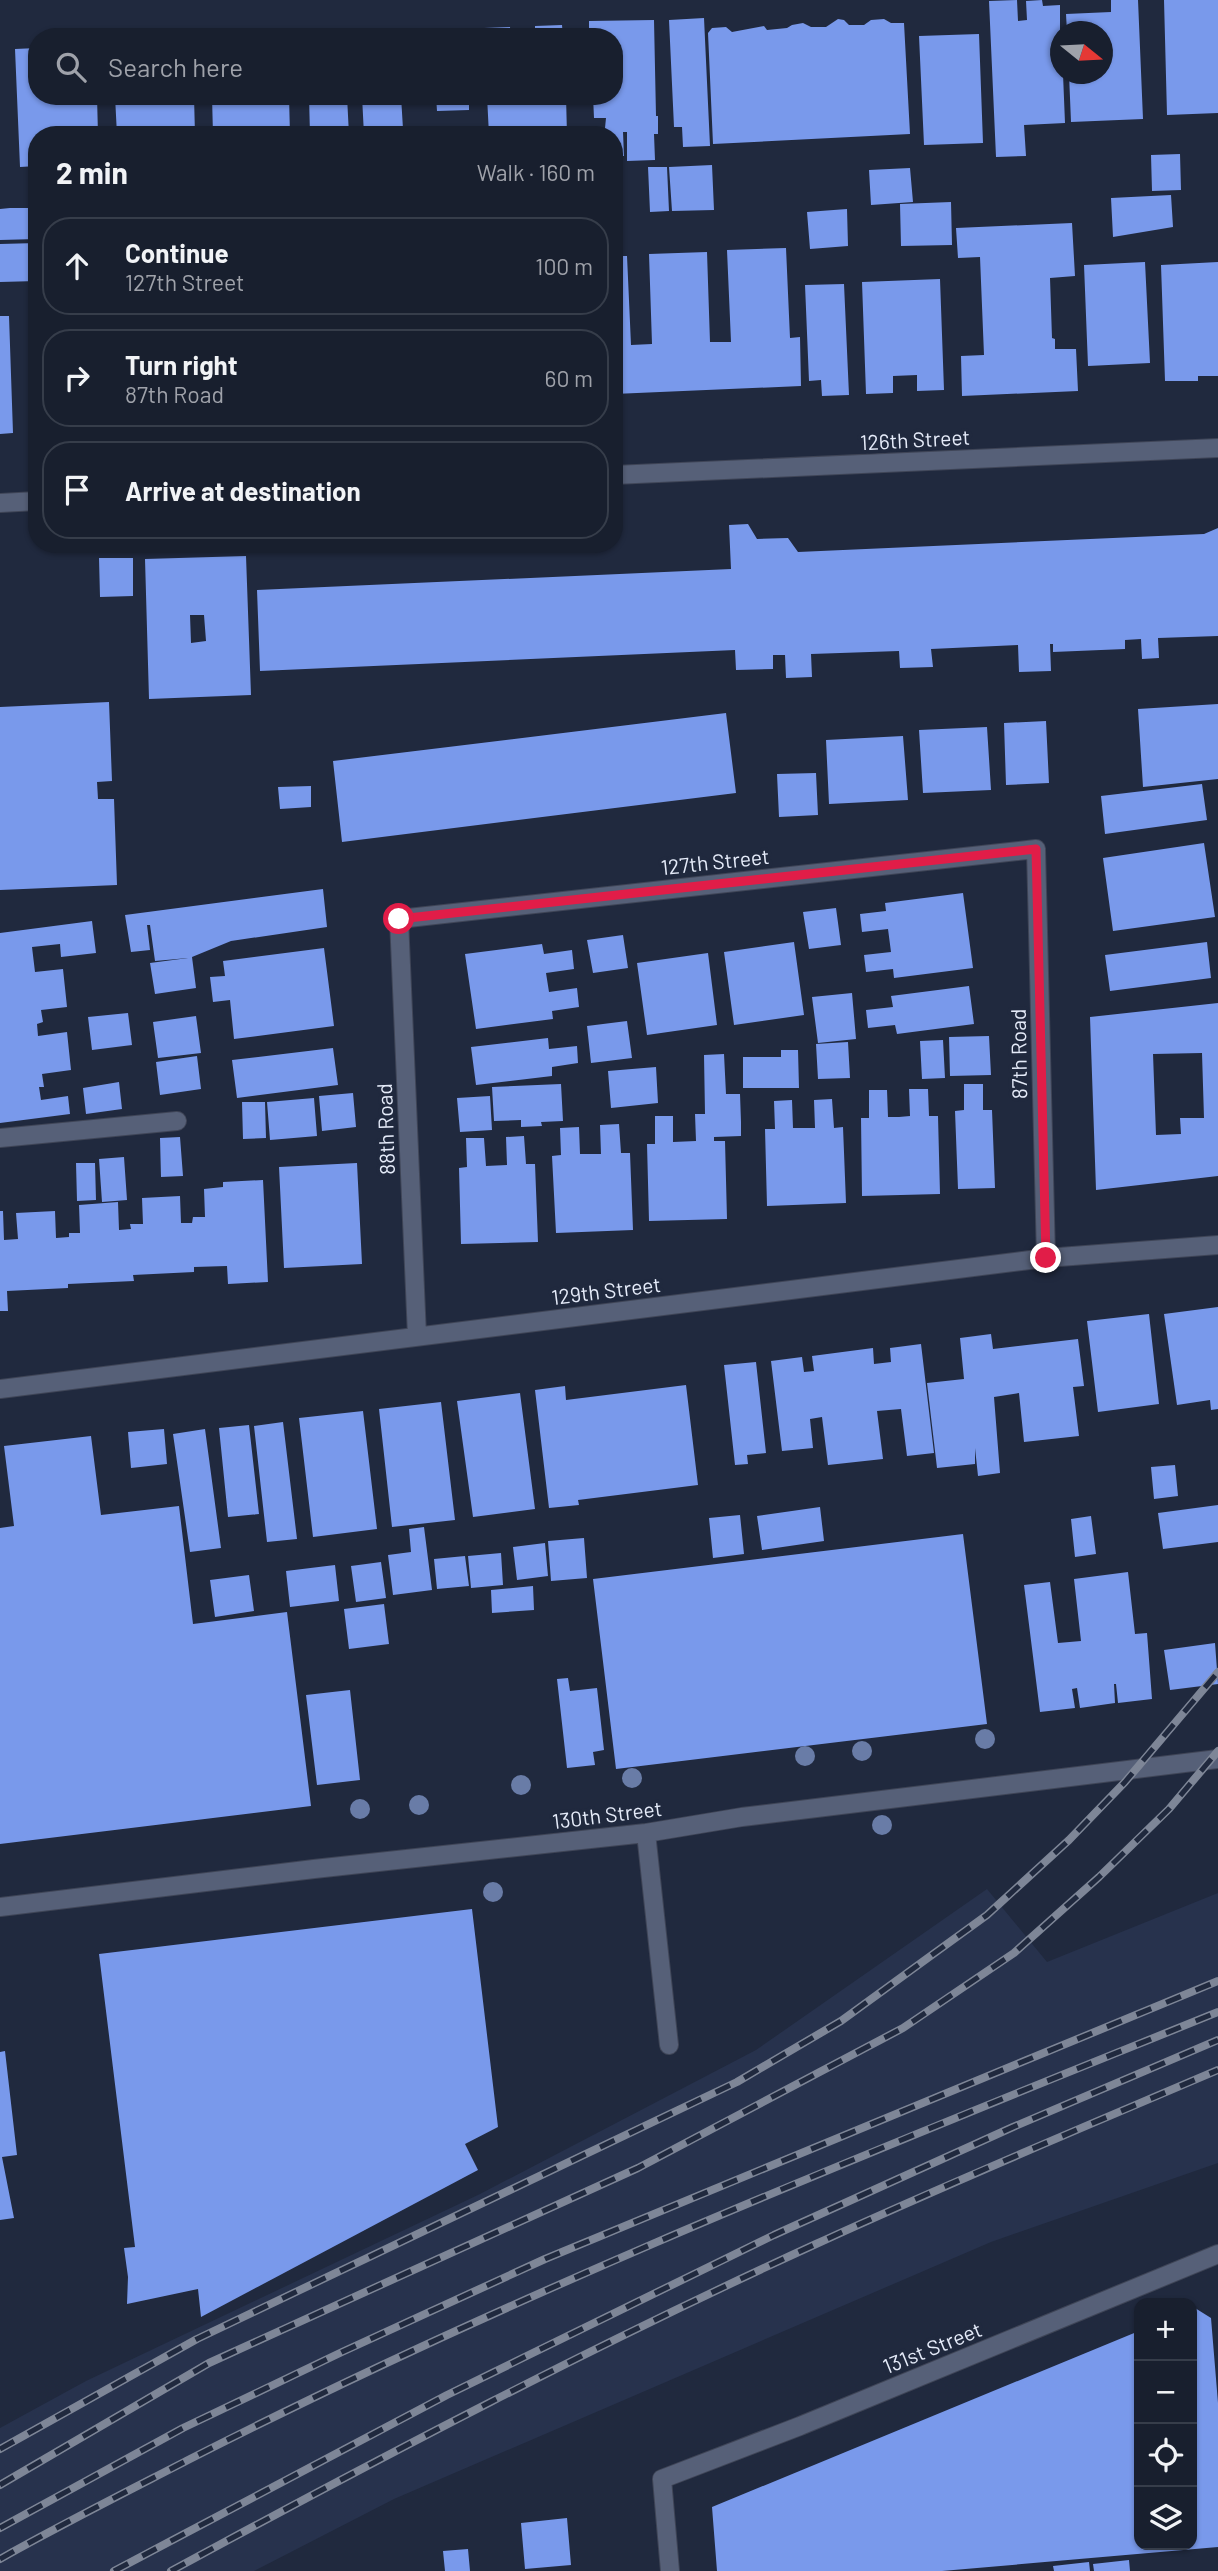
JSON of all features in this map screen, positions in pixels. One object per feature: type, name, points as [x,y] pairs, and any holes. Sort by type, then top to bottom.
[{"type":"street","name":"126th Street","points":[[623,475],[1218,448]]},
{"type":"street","points":[[0,503],[28,501]]},
{"type":"street","name":"127th Street","points":[[399,919],[1036,849]]},
{"type":"street","name":"87th Road","points":[[1036,849],[1046,1258]]},
{"type":"street","name":"88th Road","points":[[399,919],[417,1336]]},
{"type":"street","points":[[0,1138],[177,1121]]},
{"type":"street","name":"129th Street","points":[[0,1390],[1046,1258],[1218,1245]]},
{"type":"street","name":"130th Street","points":[[0,1907],[328,1867],[646,1833],[742,1816],[1218,1759]]},
{"type":"street","points":[[646,1833],[669,2045]]},
{"type":"street","name":"131st Street","points":[[670,2571],[662,2479],[800,2426],[1218,2255]]},
{"type":"shaded area","points":[[987,1889],[1047,1962],[1218,1893],[1218,2163],[991,2242],[394,2499],[254,2571],[0,2571],[0,2428],[86,2381],[480,2194],[756,2050]]},
{"type":"building","points":[[1017,0],[1018,21],[1027,20],[1026,1],[1042,0],[1043,6],[1060,5],[1060,21],[1050,21],[1050,84],[1063,84],[1065,123],[1024,125],[1026,156],[996,157],[989,1]]},
{"type":"building","points":[[1111,0],[1138,0],[1143,119],[1071,122],[1069,84],[1113,84],[1113,21],[1066,21],[1066,14],[1111,12]]},
{"type":"building","points":[[1164,0],[1218,0],[1218,113],[1167,115]]},
{"type":"building","points":[[704,18],[710,146],[683,147],[682,127],[674,127],[669,20]]},
{"type":"building","points":[[838,19],[849,25],[864,25],[871,20],[884,19],[891,23],[904,23],[910,134],[713,144],[708,33],[712,28],[726,27],[732,32],[764,26],[767,30],[787,28],[803,23],[811,27],[826,27]]},
{"type":"building","points":[[654,20],[658,116],[658,134],[654,134],[655,160],[627,161],[627,132],[623,132],[623,126],[605,126],[606,118],[594,118],[593,105],[623,105],[623,28],[589,28],[589,21]]},
{"type":"building","points":[[562,25],[562,28],[535,28]]},
{"type":"building","points":[[979,34],[983,143],[924,145],[919,36]]},
{"type":"building","points":[[28,48],[28,105],[97,105],[98,126],[28,126],[28,167],[20,167],[15,49]]},
{"type":"building","points":[[115,105],[194,105],[195,126],[117,126]]},
{"type":"building","points":[[212,105],[289,105],[290,126],[213,126]]},
{"type":"building","points":[[309,105],[347,105],[349,126],[310,126]]},
{"type":"building","points":[[362,105],[402,105],[403,126],[364,126]]},
{"type":"building","points":[[437,105],[469,105],[469,110],[437,111]]},
{"type":"building","points":[[487,105],[566,105],[567,126],[489,126]]},
{"type":"building","points":[[1180,154],[1181,190],[1152,191],[1151,155]]},
{"type":"building","points":[[712,165],[714,210],[672,211],[669,167]]},
{"type":"building","points":[[648,167],[667,167],[669,211],[650,212]]},
{"type":"building","points":[[910,168],[913,202],[871,205],[869,170]]},
{"type":"building","points":[[1171,195],[1173,227],[1113,237],[1111,198]]},
{"type":"building","points":[[951,202],[952,245],[901,246],[900,204]]},
{"type":"building","points":[[28,208],[28,239],[0,240],[0,209]]},
{"type":"building","points":[[847,209],[848,246],[810,249],[807,212]]},
{"type":"building","points":[[1072,223],[1075,276],[1050,278],[1052,338],[1055,339],[1055,349],[1076,349],[1078,391],[962,396],[961,356],[984,355],[980,257],[958,258],[956,228]]},
{"type":"building","points":[[28,243],[28,281],[0,282],[0,244]]},
{"type":"building","points":[[786,248],[790,338],[800,337],[801,386],[623,394],[623,256],[627,256],[631,345],[652,344],[649,254],[707,252],[710,342],[731,342],[727,250]]},
{"type":"building","points":[[1145,262],[1150,363],[1088,366],[1084,265]]},
{"type":"building","points":[[1218,262],[1218,376],[1198,376],[1198,381],[1165,381],[1161,265]]},
{"type":"building","points":[[940,279],[944,390],[917,391],[917,375],[893,376],[893,393],[866,394],[862,282]]},
{"type":"building","points":[[844,284],[849,395],[822,396],[821,380],[809,381],[805,285]]},
{"type":"building","points":[[0,316],[9,316],[13,433],[0,434]]},
{"type":"building","points":[[748,524],[757,539],[788,538],[798,552],[1204,534],[1218,528],[1218,636],[1158,638],[1159,658],[1142,659],[1141,639],[1125,640],[1125,649],[1053,652],[1053,644],[1050,644],[1051,671],[1019,672],[1018,645],[931,649],[933,667],[900,668],[899,651],[811,654],[812,677],[786,678],[785,655],[773,655],[773,669],[736,670],[735,650],[260,671],[257,590],[731,569],[729,525]]},
{"type":"building","points":[[246,556],[251,695],[149,699],[145,559]],"holes":[[[190,615],[204,615],[206,641],[191,643]]]},
{"type":"building","points":[[99,558],[133,558],[133,596],[100,597]]},
{"type":"building","points":[[109,702],[112,781],[97,782],[98,799],[114,799],[117,885],[0,890],[0,707]]},
{"type":"building","points":[[1218,704],[1218,779],[1143,787],[1138,709]]},
{"type":"building","points":[[726,713],[736,793],[342,842],[333,761]]},
{"type":"building","points":[[1046,721],[1049,783],[1006,785],[1004,723]]},
{"type":"building","points":[[987,727],[991,790],[923,793],[919,730]]},
{"type":"building","points":[[903,736],[908,800],[829,804],[826,740]]},
{"type":"building","points":[[816,773],[818,815],[779,817],[777,774]]},
{"type":"building","points":[[1202,784],[1207,820],[1105,834],[1101,796]]},
{"type":"building","points":[[311,786],[311,807],[280,809],[278,787]]},
{"type":"building","points":[[1204,843],[1215,917],[1113,931],[1103,858]]},
{"type":"building","points":[[323,889],[327,927],[231,941],[192,957],[196,988],[155,994],[150,963],[188,958],[155,961],[150,925],[147,925],[150,950],[131,952],[125,915]]},
{"type":"building","points":[[963,893],[973,968],[894,978],[893,969],[866,972],[864,955],[891,952],[888,929],[862,932],[860,914],[886,911],[885,903]]},
{"type":"building","points":[[836,908],[841,945],[809,949],[803,912]]},
{"type":"building","points":[[92,921],[96,953],[61,957],[60,944],[32,947],[35,972],[63,969],[67,1007],[41,1010],[43,1022],[37,1024],[38,1036],[67,1032],[71,1070],[42,1074],[44,1087],[39,1087],[41,1100],[68,1096],[70,1114],[0,1123],[0,933]]},
{"type":"building","points":[[623,935],[628,968],[593,973],[587,940]]},
{"type":"building","points":[[794,942],[804,1015],[734,1025],[724,952]]},
{"type":"building","points":[[1207,942],[1211,978],[1110,991],[1105,955]]},
{"type":"building","points":[[542,944],[544,954],[572,950],[574,969],[546,973],[549,992],[577,988],[579,1007],[552,1011],[553,1019],[476,1029],[465,954]]},
{"type":"building","points":[[324,948],[334,1026],[234,1039],[230,1000],[213,1002],[210,977],[225,976],[223,961]]},
{"type":"building","points":[[708,953],[717,1025],[647,1035],[637,963]]},
{"type":"building","points":[[969,986],[974,1024],[897,1034],[895,1025],[868,1028],[866,1010],[893,1007],[891,996]]},
{"type":"building","points":[[852,993],[856,1039],[818,1043],[812,997]]},
{"type":"building","points":[[1218,1003],[1218,1176],[1096,1190],[1090,1017]],"holes":[[[1202,1053],[1204,1118],[1180,1118],[1181,1134],[1156,1135],[1153,1054]]]},
{"type":"building","points":[[128,1013],[132,1045],[92,1050],[88,1017]]},
{"type":"building","points":[[196,1016],[201,1053],[158,1058],[153,1022]]},
{"type":"building","points":[[627,1021],[632,1058],[591,1063],[587,1026]]},
{"type":"building","points":[[989,1036],[991,1075],[950,1076],[949,1037]]},
{"type":"building","points":[[548,1038],[549,1049],[577,1046],[578,1063],[552,1067],[552,1076],[476,1085],[471,1047]]},
{"type":"building","points":[[943,1040],[945,1078],[922,1079],[920,1041]]},
{"type":"building","points":[[848,1042],[850,1078],[818,1079],[816,1044]]},
{"type":"building","points":[[333,1048],[338,1085],[237,1098],[232,1060]]},
{"type":"building","points":[[781,1050],[798,1050],[799,1088],[743,1088],[743,1057],[781,1057]]},
{"type":"building","points":[[724,1054],[726,1094],[740,1094],[741,1122],[741,1136],[714,1137],[714,1141],[725,1141],[727,1219],[649,1221],[647,1144],[655,1144],[655,1116],[673,1116],[673,1142],[696,1141],[695,1114],[705,1114],[704,1055]]},
{"type":"building","points":[[197,1056],[201,1089],[160,1095],[156,1062]]},
{"type":"building","points":[[656,1067],[658,1103],[611,1108],[608,1071]]},
{"type":"building","points":[[119,1082],[122,1109],[86,1114],[83,1088]]},
{"type":"building","points":[[561,1084],[563,1121],[541,1122],[542,1126],[521,1127],[521,1120],[494,1121],[492,1087]]},
{"type":"building","points":[[964,1084],[983,1084],[983,1110],[992,1110],[995,1188],[958,1189],[955,1111],[964,1110]]},
{"type":"building","points":[[909,1089],[928,1089],[929,1116],[938,1116],[940,1194],[862,1196],[861,1118],[869,1118],[869,1090],[887,1090],[888,1117],[899,1117],[910,1116]]},
{"type":"building","points":[[353,1093],[356,1127],[322,1131],[319,1096]]},
{"type":"building","points":[[490,1096],[492,1130],[460,1132],[457,1098]]},
{"type":"building","points":[[314,1098],[317,1136],[270,1140],[267,1102]]},
{"type":"building","points":[[832,1099],[834,1128],[843,1127],[846,1203],[767,1206],[765,1129],[775,1129],[774,1101],[792,1100],[793,1128],[815,1128],[814,1100]]},
{"type":"building","points":[[242,1102],[265,1102],[266,1138],[243,1139]]},
{"type":"building","points":[[619,1124],[621,1153],[630,1153],[633,1230],[556,1233],[552,1156],[561,1155],[560,1128],[579,1127],[580,1154],[601,1154],[600,1125]]},
{"type":"building","points":[[524,1136],[526,1164],[535,1164],[538,1242],[461,1244],[459,1168],[467,1167],[466,1138],[484,1138],[486,1166],[507,1165],[506,1137]]},
{"type":"building","points":[[180,1137],[183,1176],[161,1177],[160,1138]]},
{"type":"building","points":[[124,1157],[127,1200],[102,1202],[99,1159]]},
{"type":"building","points":[[76,1163],[95,1163],[96,1200],[77,1201]]},
{"type":"building","points":[[357,1163],[362,1264],[284,1268],[279,1167]]},
{"type":"building","points":[[263,1180],[268,1282],[228,1284],[227,1266],[194,1267],[194,1272],[133,1275],[134,1281],[68,1284],[68,1288],[7,1291],[8,1311],[0,1311],[0,1211],[3,1211],[4,1240],[18,1239],[16,1213],[55,1211],[56,1238],[69,1237],[69,1233],[80,1233],[79,1205],[118,1202],[119,1230],[131,1229],[130,1224],[143,1224],[142,1198],[180,1196],[181,1223],[192,1223],[193,1217],[205,1217],[204,1189],[223,1187],[223,1182]]},
{"type":"building","points":[[1218,1307],[1218,1409],[1211,1410],[1210,1400],[1177,1405],[1164,1314]]},
{"type":"building","points":[[1149,1314],[1159,1404],[1098,1412],[1087,1321]]},
{"type":"building","points":[[991,1334],[993,1349],[1078,1339],[1084,1386],[1073,1387],[1079,1436],[1024,1442],[1019,1393],[994,1397],[1000,1473],[978,1476],[975,1448],[975,1464],[937,1468],[927,1383],[964,1379],[960,1338]]},
{"type":"building","points":[[921,1344],[934,1453],[907,1456],[901,1409],[877,1411],[883,1459],[828,1465],[822,1417],[810,1419],[813,1448],[782,1451],[771,1361],[802,1357],[804,1372],[814,1371],[812,1356],[873,1348],[874,1364],[891,1362],[890,1348]]},
{"type":"building","points":[[756,1362],[766,1453],[747,1455],[748,1464],[735,1465],[724,1365]]},
{"type":"building","points":[[686,1385],[698,1485],[578,1500],[579,1505],[549,1508],[535,1390],[565,1386],[566,1400]]},
{"type":"building","points":[[520,1393],[535,1509],[473,1517],[457,1401]]},
{"type":"building","points":[[441,1402],[455,1520],[392,1527],[379,1409]]},
{"type":"building","points":[[363,1411],[377,1529],[313,1537],[299,1418]]},
{"type":"building","points":[[283,1422],[297,1539],[267,1542],[254,1426]]},
{"type":"building","points":[[249,1425],[259,1514],[228,1517],[219,1428]]},
{"type":"building","points":[[164,1429],[167,1464],[131,1468],[128,1432]]},
{"type":"building","points":[[205,1429],[221,1548],[190,1552],[173,1434]]},
{"type":"building","points":[[91,1436],[101,1515],[179,1506],[193,1624],[287,1612],[311,1806],[0,1844],[0,1528],[14,1526],[4,1446]]},
{"type":"building","points":[[1175,1465],[1178,1496],[1154,1499],[1151,1467]]},
{"type":"building","points":[[1218,1505],[1218,1542],[1163,1549],[1158,1513]]},
{"type":"building","points":[[820,1507],[824,1541],[762,1550],[757,1516]]},
{"type":"building","points":[[740,1515],[744,1554],[713,1558],[709,1518]]},
{"type":"building","points":[[1091,1516],[1096,1554],[1075,1557],[1071,1519]]},
{"type":"building","points":[[424,1527],[432,1590],[393,1595],[388,1555],[411,1552],[409,1529]]},
{"type":"building","points":[[963,1534],[987,1724],[616,1769],[593,1579]]},
{"type":"building","points":[[584,1538],[587,1578],[551,1581],[548,1541]]},
{"type":"building","points":[[545,1543],[548,1576],[517,1580],[513,1547]]},
{"type":"building","points":[[501,1553],[503,1585],[471,1588],[468,1556]]},
{"type":"building","points":[[465,1556],[469,1586],[437,1589],[434,1559]]},
{"type":"building","points":[[381,1562],[386,1598],[356,1602],[351,1566]]},
{"type":"building","points":[[335,1565],[339,1601],[290,1607],[286,1571]]},
{"type":"building","points":[[1128,1572],[1135,1634],[1147,1633],[1152,1699],[1118,1703],[1114,1684],[1115,1703],[1080,1708],[1077,1688],[1072,1689],[1075,1708],[1040,1712],[1024,1585],[1050,1582],[1058,1643],[1081,1641],[1074,1579]]},
{"type":"building","points":[[249,1575],[254,1611],[215,1617],[210,1580]]},
{"type":"building","points":[[533,1586],[534,1610],[492,1613],[491,1590]]},
{"type":"building","points":[[384,1604],[389,1644],[349,1649],[344,1609]]},
{"type":"building","points":[[1215,1643],[1218,1684],[1170,1690],[1164,1650]]},
{"type":"building","points":[[568,1678],[570,1691],[597,1688],[604,1750],[593,1752],[595,1765],[567,1768],[557,1679]]},
{"type":"building","points":[[350,1690],[360,1780],[317,1785],[306,1695]]},
{"type":"building","points":[[472,1909],[498,2127],[465,2144],[478,2170],[201,2317],[198,2289],[127,2304],[128,2277],[124,2248],[135,2247],[99,1954]]},
{"type":"building","points":[[5,2051],[17,2155],[2,2157],[14,2218],[0,2220],[0,2052]]},
{"type":"building","points":[[1197,2309],[1211,2318],[1218,2403],[1218,2547],[1197,2549]]},
{"type":"building","points":[[1134,2333],[1134,2550],[1184,2550],[942,2571],[717,2571],[712,2507]]},
{"type":"building","points":[[567,2518],[571,2565],[525,2569],[521,2523]]},
{"type":"building","points":[[468,2549],[470,2571],[445,2571],[443,2551]]},
{"type":"building","points":[[1129,2560],[1130,2571],[1094,2571],[1093,2564]]},
{"type":"building","points":[[1089,2562],[1090,2571],[1054,2571],[1053,2566]]},
{"type":"railway","points":[[0,2449],[197,2339],[737,2082],[841,2021],[987,1915],[1069,1840],[1125,1782],[1218,1672]]},
{"type":"railway","points":[[0,2485],[209,2363],[638,2168],[903,2028],[1014,1953],[1099,1877],[1169,1809],[1218,1751]]},
{"type":"railway","points":[[0,2528],[183,2428],[545,2259],[1218,1981]]},
{"type":"railway","points":[[0,2559],[190,2459],[442,2337],[699,2224],[1218,2012]]},
{"type":"railway","points":[[114,2571],[447,2395],[774,2235],[1013,2127],[1218,2040]]},
{"type":"railway","points":[[171,2571],[491,2402],[734,2282],[916,2199],[1218,2070]]},
{"type":"route","points":[[399,919],[1036,849],[1046,1258]]}]
